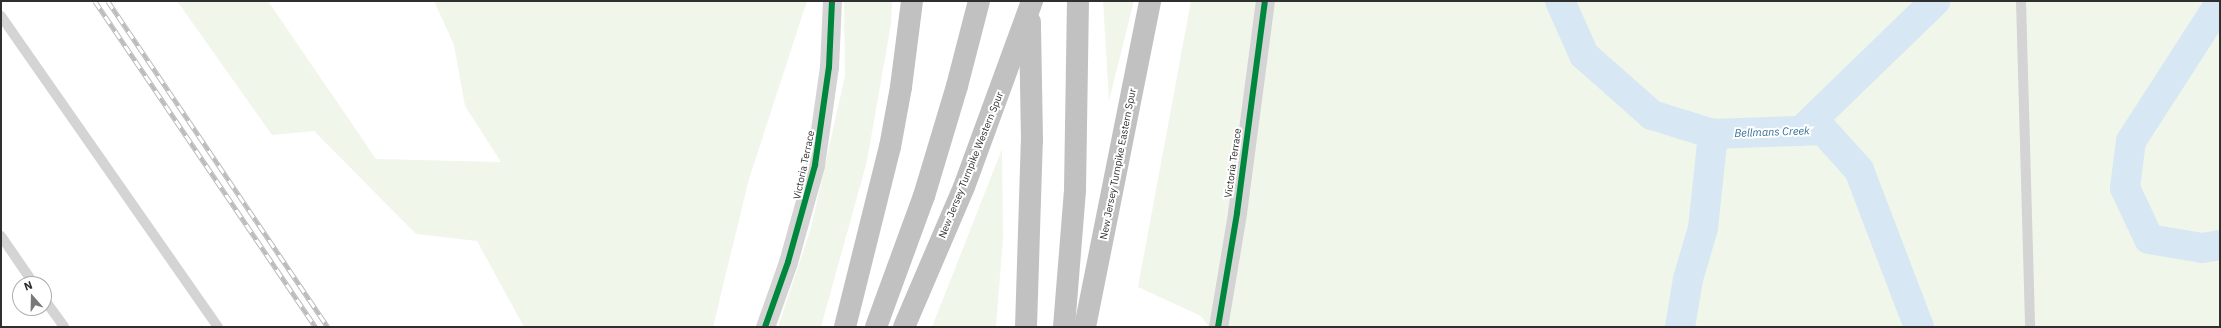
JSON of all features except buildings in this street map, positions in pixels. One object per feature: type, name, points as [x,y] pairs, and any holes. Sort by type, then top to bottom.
[{"type":"highway","points":[[845,327],[890,147],[906,51],[912,1]]},
{"type":"highway","points":[[876,327],[914,225],[943,136],[978,1]]},
{"type":"highway","points":[[1026,327],[1032,141],[1029,1]]},
{"type":"highway","name":"New Jersey Turnpike Western Spur","points":[[904,327],[935,256],[992,115],[1032,1]]},
{"type":"highway","points":[[1064,327],[1074,190],[1078,1]]},
{"type":"highway","name":"New Jersey Turnpike Eastern Spur","points":[[1085,327],[1150,1]]},
{"type":"street","name":"Victoria Terrace","points":[[765,327],[788,262],[816,165],[829,67],[832,1]]},
{"type":"street","name":"Victoria Terrace","points":[[1218,327],[1237,213],[1265,1]]},
{"type":"lane","points":[[2021,1],[2030,327]]},
{"type":"lane","points":[[1,16],[218,327]]},
{"type":"lane","points":[[1,236],[28,276]]},
{"type":"lane","points":[[52,310],[64,327]]},
{"type":"shaded area","points":[[177,1],[268,1],[376,159],[501,162],[465,106],[454,45],[434,1],[807,1],[749,179],[713,327],[524,327],[477,241],[416,234],[314,131],[272,135]]},
{"type":"shaded area","points":[[844,1],[892,1],[891,24],[867,161],[821,327],[778,327],[811,228],[845,76]]},
{"type":"shaded area","points":[[1103,1],[1134,1],[1109,101]]},
{"type":"shaded area","points":[[1191,1],[2220,1],[2220,327],[1209,327],[1201,316],[1138,287]]},
{"type":"shaded area","points":[[1002,149],[1003,239],[996,327],[932,327]]},
{"type":"waterway","name":"Bellmans Creek","points":[[1560,1],[1584,55],[1652,115],[1713,134],[1823,130],[1859,170],[1919,327]]},
{"type":"waterway","points":[[1801,131],[1935,1]]},
{"type":"waterway","points":[[2220,3],[2131,141],[2125,188],[2149,239],[2202,248],[2220,245]]},
{"type":"waterway","points":[[1680,327],[1688,279],[1703,228],[1713,134]]},
{"type":"railway","points":[[95,1],[316,327]]},
{"type":"railway","points":[[108,1],[328,327]]},
{"type":"cycle path","points":[[765,327],[788,262],[815,165],[829,67],[832,1]]},
{"type":"cycle path","points":[[1218,327],[1237,213],[1265,1]]}]
